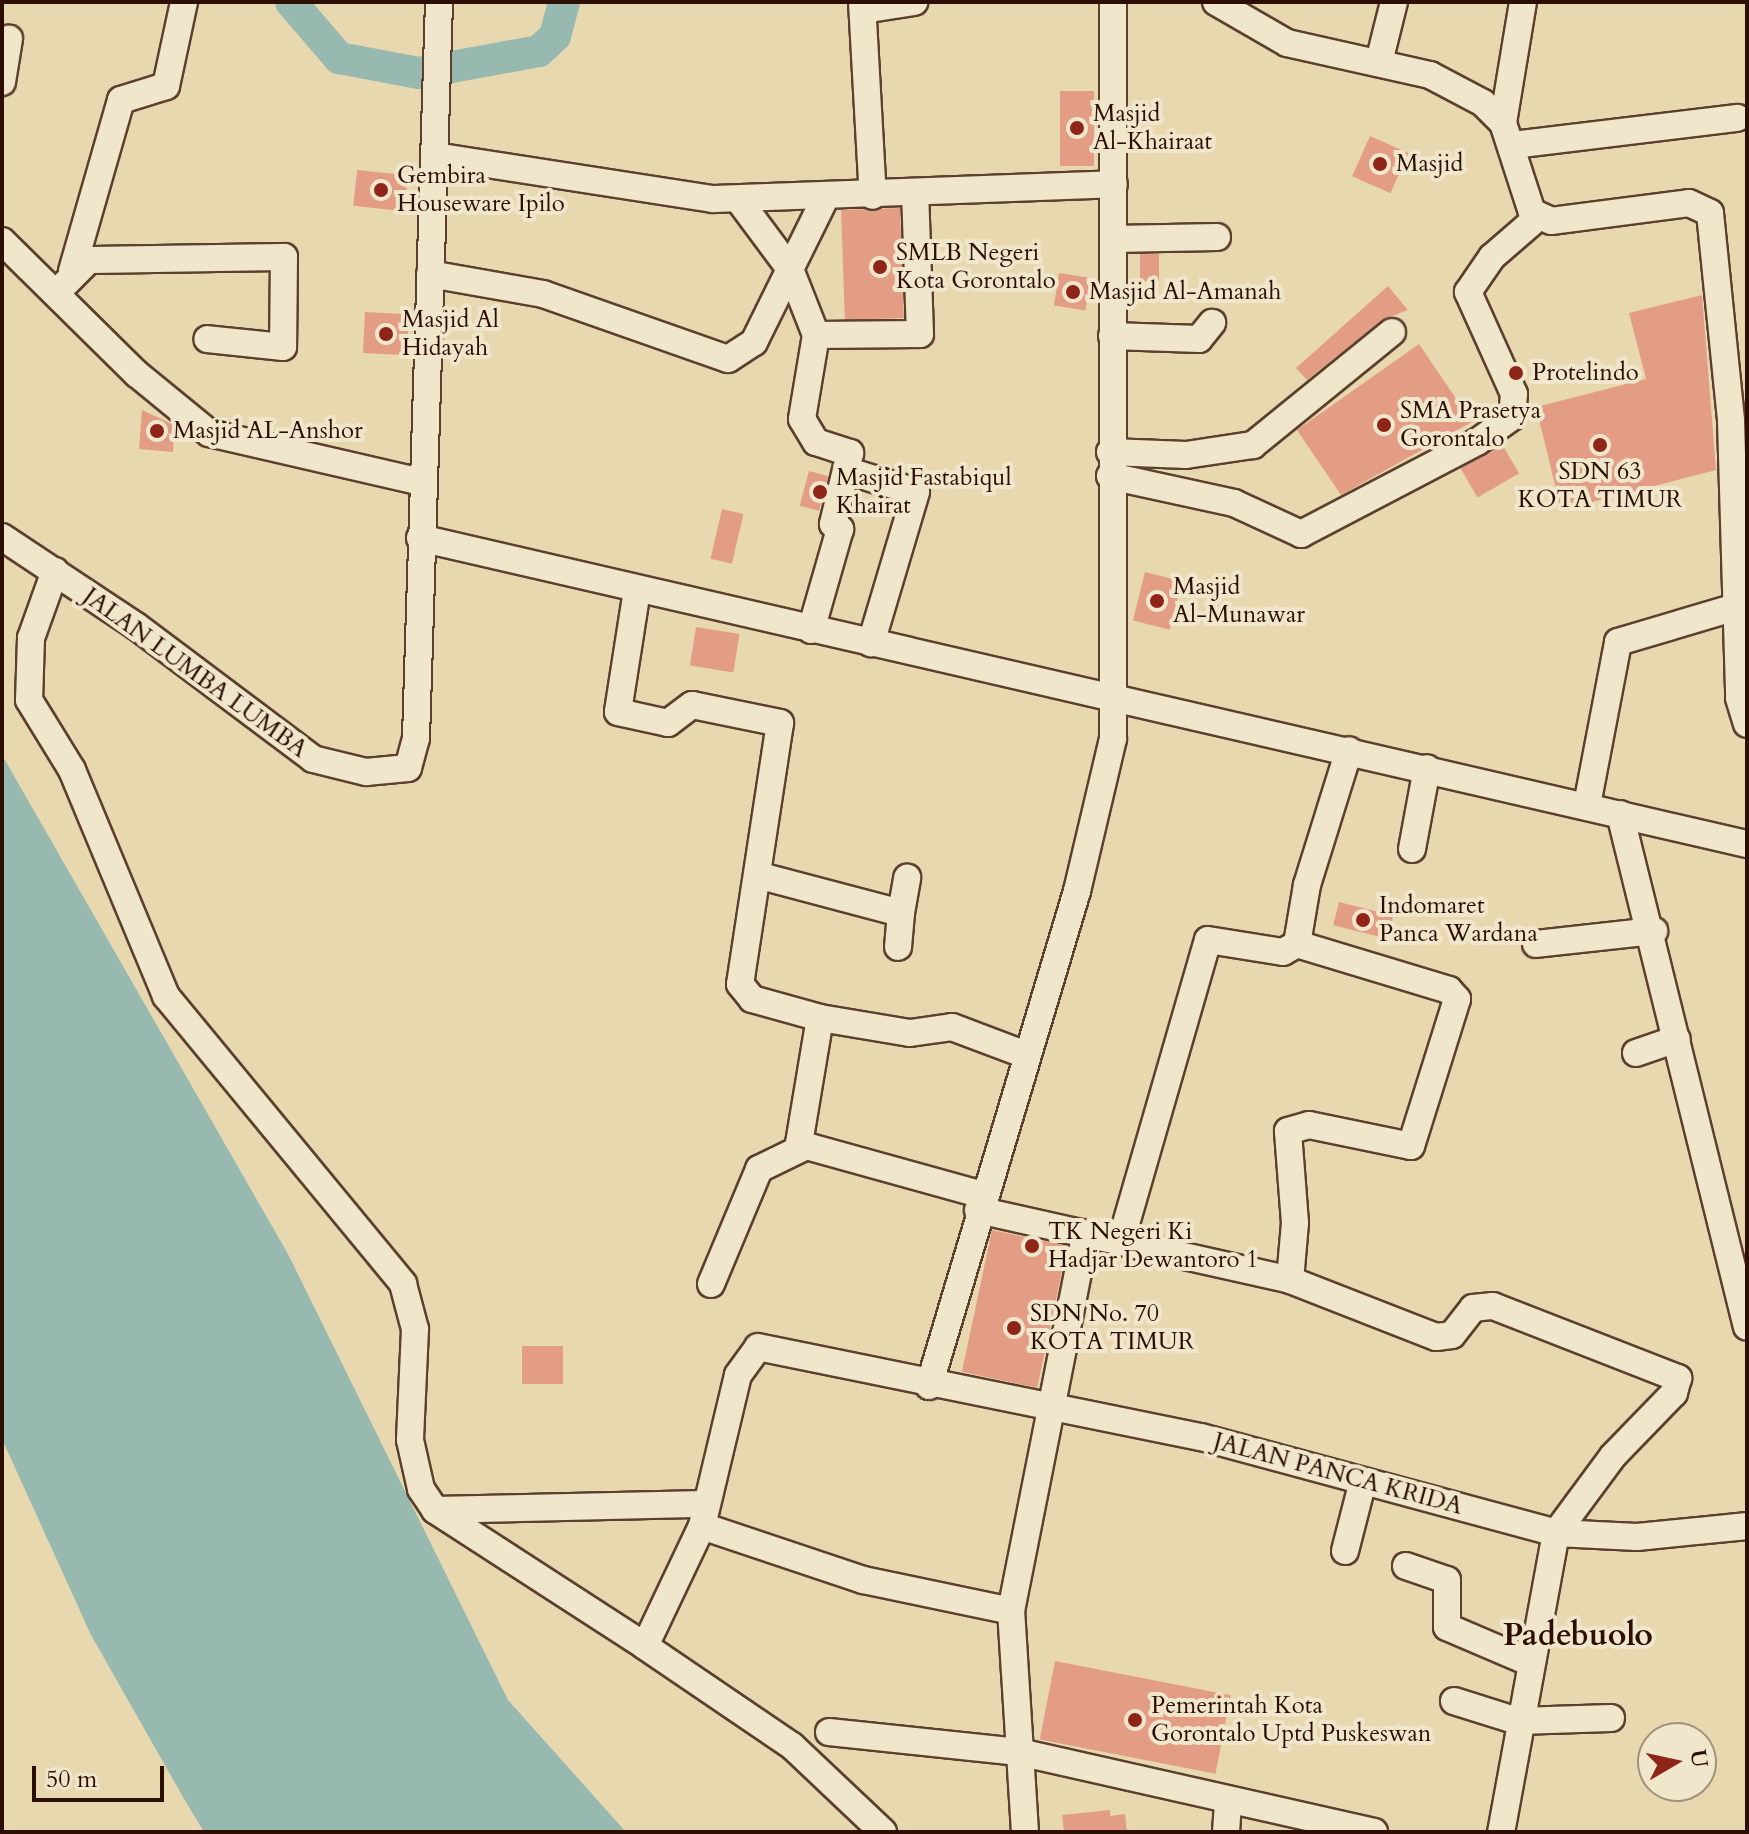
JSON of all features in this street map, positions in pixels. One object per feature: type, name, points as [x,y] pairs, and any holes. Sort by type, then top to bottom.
[{"type":"street","points":[[65,281],[121,100],[166,86],[184,2]]},
{"type":"street","points":[[439,2],[420,538],[1112,701],[1349,750],[1747,844]]},
{"type":"street","points":[[873,196],[863,6],[914,2]]},
{"type":"street","points":[[929,1386],[981,1202],[1093,834],[1113,739],[1110,464],[1114,239],[1113,2]]},
{"type":"street","points":[[1379,62],[1394,2]]},
{"type":"street","points":[[1523,2],[1508,134],[1537,218]]},
{"type":"street","points":[[1225,3],[1256,11],[1287,43],[1379,62],[1448,84],[1508,134],[1737,118]]},
{"type":"street","points":[[2,82],[9,39]]},
{"type":"street","points":[[435,156],[738,199],[1114,184]]},
{"type":"street","points":[[816,335],[920,334],[915,193]]},
{"type":"street","points":[[430,274],[543,294],[728,359],[754,342],[826,196]]},
{"type":"street","points":[[738,199],[790,269],[816,335],[800,413],[816,442],[850,453],[811,630]]},
{"type":"street","points":[[1110,464],[1234,503],[1301,534],[1477,442],[1512,417],[1514,394],[1468,292],[1492,257],[1537,218],[1689,203],[1710,213],[1740,481],[1736,607],[1740,714],[1747,724]]},
{"type":"street","points":[[1114,239],[1217,237]]},
{"type":"street","points":[[2,241],[65,281],[137,374],[209,433],[422,482]]},
{"type":"street","points":[[65,281],[95,259],[284,257],[283,347],[207,339]]},
{"type":"street","points":[[1112,336],[1199,339],[1212,323]]},
{"type":"street","points":[[1110,464],[1253,445],[1392,332]]},
{"type":"street","points":[[848,471],[916,492],[871,643]]},
{"type":"street","name":"JALAN LUMBA LUMBA","points":[[2,537],[55,571],[300,752],[328,766],[387,773],[408,768],[415,753],[420,538]]},
{"type":"street","points":[[55,571],[31,638],[29,700],[72,770],[172,1005],[403,1284],[415,1329],[412,1454],[435,1510],[792,1746],[883,1832]]},
{"type":"street","points":[[637,590],[618,712],[668,723],[692,705],[780,723],[741,991],[820,1018],[910,1033],[952,1027],[1026,1055]]},
{"type":"street","points":[[1587,805],[1618,642],[1736,607]]},
{"type":"street","points":[[1297,944],[1307,885],[1349,750]]},
{"type":"street","points":[[1412,849],[1427,768]]},
{"type":"street","points":[[1620,814],[1654,931],[1677,1039],[1746,1320]]},
{"type":"street","points":[[757,875],[901,913]]},
{"type":"street","points":[[898,947],[907,878]]},
{"type":"street","points":[[1536,944],[1654,931]]},
{"type":"street","points":[[1121,1241],[1208,940],[1279,952],[1297,944],[1449,990],[1457,999],[1411,1146],[1309,1125],[1288,1131],[1295,1223],[1290,1280]]},
{"type":"street","points":[[802,1148],[797,1138],[820,1018]]},
{"type":"street","points":[[1636,1053],[1677,1039]]},
{"type":"street","points":[[711,1284],[759,1169],[802,1148],[1086,1233],[1290,1280],[1436,1337],[1452,1335],[1473,1308],[1502,1308],[1675,1375],[1674,1393],[1613,1456],[1556,1533],[1518,1721],[1501,1832]]},
{"type":"street","points":[[1025,1832],[1011,1611],[1048,1403],[1086,1233]]},
{"type":"street","name":"JALAN PANCA KRIDA","points":[[703,1515],[738,1375],[752,1349],[929,1386],[1048,1403],[1363,1481],[1556,1533],[1637,1537],[1747,1526]]},
{"type":"street","points":[[1345,1551],[1363,1481]]},
{"type":"street","points":[[435,1510],[703,1515],[863,1580],[1011,1611]]},
{"type":"street","points":[[645,1646],[703,1515]]},
{"type":"street","points":[[1406,1566],[1447,1580],[1447,1627],[1529,1662]]},
{"type":"street","points":[[1454,1701],[1518,1721],[1611,1718]]},
{"type":"street","points":[[829,1732],[1019,1752],[1374,1832]]},
{"type":"street","points":[[1226,1832],[1228,1801]]},
{"type":"water","points":[[2,755],[288,1254],[508,1700],[626,1832],[204,1832],[183,1797],[91,1635],[2,1439]]},
{"type":"building","name":"Masjid Al-Khairaat","points":[[1060,91],[1094,91],[1094,166],[1060,166]]},
{"type":"building","name":"Masjid","points":[[1370,136],[1408,153],[1390,193],[1352,176]]},
{"type":"building","name":"Gembira Houseware Ipilo","points":[[357,170],[408,175],[404,211],[353,206]]},
{"type":"building","name":"SMLB Negeri Kota Gorontalo","points":[[900,208],[904,318],[845,320],[841,210]]},
{"type":"building","points":[[1140,254],[1159,254],[1159,281],[1140,281]]},
{"type":"building","name":"Masjid Al-Amanah","points":[[1059,273],[1091,278],[1085,311],[1054,306]]},
{"type":"building","points":[[1388,286],[1408,310],[1382,320],[1307,380],[1296,368]]},
{"type":"building","points":[[1702,295],[1716,470],[1561,510],[1536,407],[1646,379],[1629,313]]},
{"type":"building","name":"Masjid Al Hidayah","points":[[365,312],[409,314],[407,355],[363,353]]},
{"type":"building","name":"SMA Prasetya Gorontalo","points":[[1419,344],[1472,422],[1341,495],[1297,430]]},
{"type":"building","name":"Masjid AL-Anshor","points":[[142,410],[174,425],[173,452],[139,449]]},
{"type":"building","points":[[1502,444],[1519,473],[1477,497],[1460,468]]},
{"type":"building","name":"Masjid Fastabiqul Khairat","points":[[809,471],[828,476],[819,511],[800,506]]},
{"type":"building","points":[[722,509],[743,514],[732,564],[711,559]]},
{"type":"building","name":"Masjid Al-Munawar","points":[[1145,572],[1182,581],[1170,630],[1133,621]]},
{"type":"building","points":[[696,627],[739,634],[733,672],[690,666]]},
{"type":"building","name":"Indomaret Panca Wardana","points":[[1339,902],[1393,916],[1388,939],[1333,925]]},
{"type":"building","name":"SDN No. 70 KOTA TIMUR","points":[[992,1230],[1067,1246],[1037,1388],[962,1372]]},
{"type":"building","points":[[522,1346],[563,1346],[563,1384],[522,1384]]},
{"type":"building","name":"Pemerintah Kota Gorontalo Uptd Puskeswan","points":[[1055,1661],[1231,1695],[1215,1774],[1040,1740]]},
{"type":"building","points":[[1110,1810],[1110,1816],[1125,1814],[1127,1832],[1064,1832],[1062,1815]]},
{"type":"waterway","points":[[291,2],[339,58],[419,73],[539,51],[555,36],[564,2]]},
{"type":"place","name":"Masjid Al-Khairaat","points":[[1077,128]]},
{"type":"place","name":"Masjid","points":[[1380,164]]},
{"type":"place","name":"Gembira Houseware Ipilo","points":[[381,190]]},
{"type":"place","name":"SMLB Negeri Kota Gorontalo","points":[[880,267]]},
{"type":"place","name":"Masjid Al-Amanah","points":[[1073,292]]},
{"type":"place","name":"Masjid Al Hidayah","points":[[386,334]]},
{"type":"place","name":"Protelindo","points":[[1516,373]]},
{"type":"place","name":"SMA Prasetya Gorontalo","points":[[1384,425]]},
{"type":"place","name":"Masjid AL-Anshor","points":[[157,431]]},
{"type":"place","name":"SDN 63 KOTA TIMUR","points":[[1600,445]]},
{"type":"place","name":"Masjid Fastabiqul Khairat","points":[[820,492]]},
{"type":"place","name":"Masjid Al-Munawar","points":[[1157,601]]},
{"type":"place","name":"Indomaret Panca Wardana","points":[[1363,920]]},
{"type":"place","name":"TK Negeri Ki Hadjar Dewantoro 1","points":[[1032,1246]]},
{"type":"place","name":"SDN No. 70 KOTA TIMUR","points":[[1014,1328]]},
{"type":"place","name":"Pemerintah Kota Gorontalo Uptd Puskeswan","points":[[1135,1720]]},
{"type":"district","name":"Padebuolo","points":[[1578,1635]]}]
